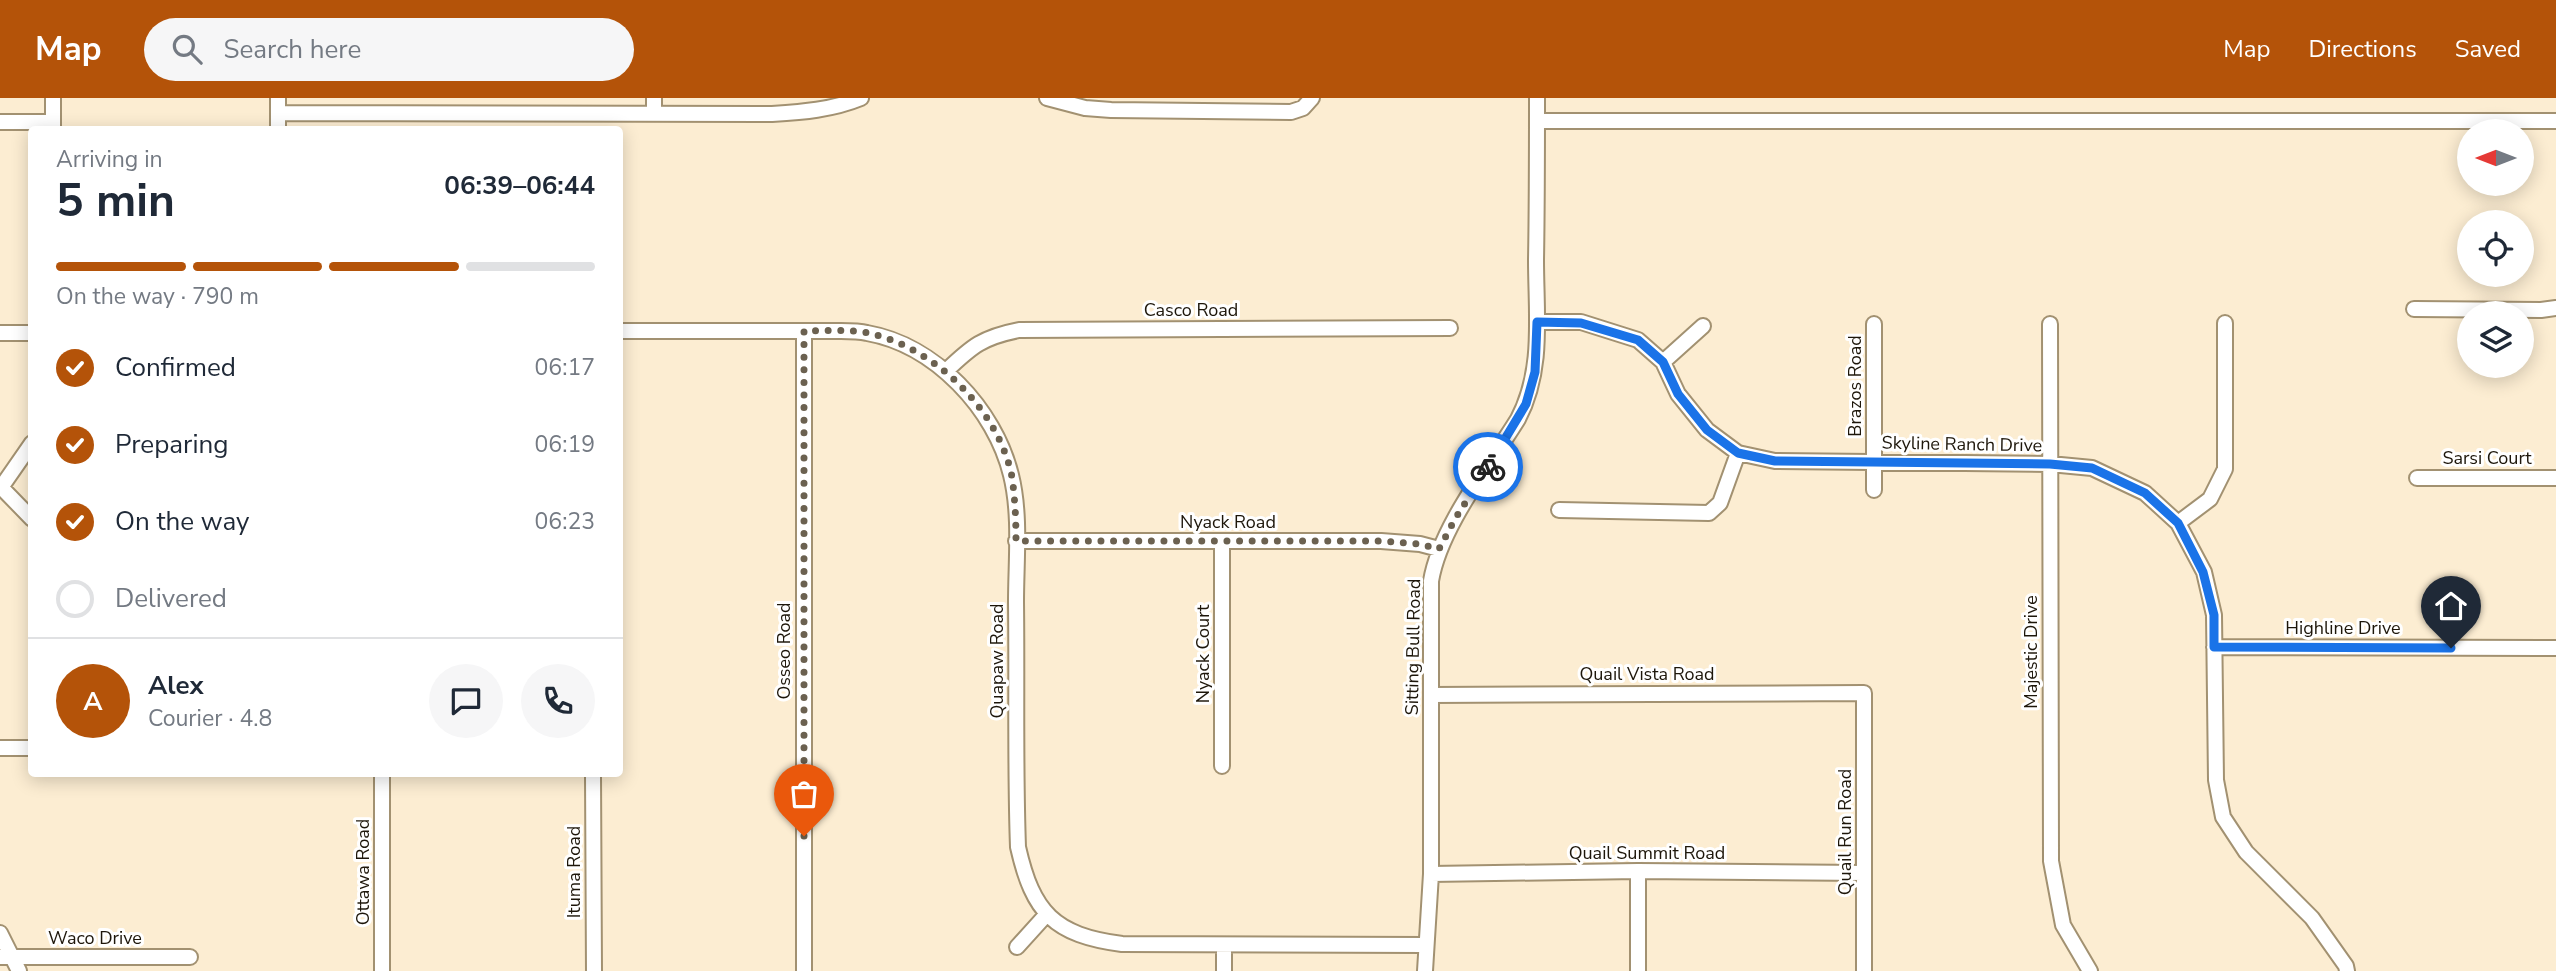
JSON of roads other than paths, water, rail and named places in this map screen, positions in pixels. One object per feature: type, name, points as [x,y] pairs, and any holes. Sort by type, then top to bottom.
[{"type":"street","points":[[0,122],[53,126],[53,98]]},
{"type":"street","points":[[653,113],[654,98]]},
{"type":"street","points":[[278,126],[278,106],[653,113],[806,112],[861,98]]},
{"type":"street","points":[[1047,98],[1085,108],[1111,110],[1291,112],[1303,108],[1311,98]]},
{"type":"street","name":"Sitting Bull Road","points":[[1426,971],[1431,874],[1430,600],[1433,567],[1455,519],[1526,404],[1535,372],[1537,98]]},
{"type":"street","points":[[1537,121],[2556,121]]},
{"type":"street","points":[[2414,309],[2541,310],[2556,307]]},
{"type":"street","name":"Skyline Ranch Drive","points":[[1537,322],[1581,323],[1638,340],[1663,362],[1678,394],[1707,430],[1738,453],[1775,461],[2050,464],[2092,468],[2145,493],[2178,523],[2203,572],[2214,615],[2216,780],[2223,817],[2246,852],[2312,918],[2347,971]]},
{"type":"street","points":[[2178,523],[2210,499],[2225,468],[2225,323]]},
{"type":"street","name":"Brazos Road","points":[[1874,324],[1874,490]]},
{"type":"street","name":"Majestic Drive","points":[[2050,324],[2051,861],[2063,925],[2090,971]]},
{"type":"street","points":[[1663,362],[1703,326]]},
{"type":"street","name":"Casco Road","points":[[946,371],[970,349],[993,335],[1019,330],[1450,328]]},
{"type":"street","name":"Quapaw Road","points":[[623,331],[867,333],[894,342],[946,371],[968,392],[1001,445],[1011,475],[1016,541],[1018,846],[1031,893],[1046,915],[1067,930],[1100,941],[1122,944],[1426,945]]},
{"type":"street","name":"Osseo Road","points":[[804,331],[804,971]]},
{"type":"street","points":[[0,333],[28,333]]},
{"type":"street","points":[[28,449],[1,488],[28,515]]},
{"type":"street","points":[[1559,510],[1709,513],[1720,503],[1738,453]]},
{"type":"street","name":"Sarsi Court","points":[[2417,478],[2556,478]]},
{"type":"street","name":"Nyack Road","points":[[1016,541],[1381,541],[1420,544],[1439,549]]},
{"type":"street","name":"Nyack Court","points":[[1222,541],[1222,766]]},
{"type":"street","name":"Highline Drive","points":[[2214,647],[2556,648]]},
{"type":"street","name":"Quail Vista Road","points":[[1430,695],[1864,692]]},
{"type":"street","name":"Quail Run Road","points":[[1864,692],[1864,971]]},
{"type":"street","points":[[0,748],[28,748]]},
{"type":"street","name":"Ottawa Road","points":[[382,777],[382,971]]},
{"type":"street","name":"Ituma Road","points":[[593,777],[594,971]]},
{"type":"street","points":[[1638,871],[1638,971]]},
{"type":"street","name":"Quail Summit Road","points":[[1431,874],[1638,871],[1864,873]]},
{"type":"street","points":[[1017,947],[1046,915]]},
{"type":"street","points":[[0,933],[6,957],[19,971]]},
{"type":"street","points":[[1224,944],[1224,971]]},
{"type":"street","name":"Waco Drive","points":[[6,957],[190,957]]}]
